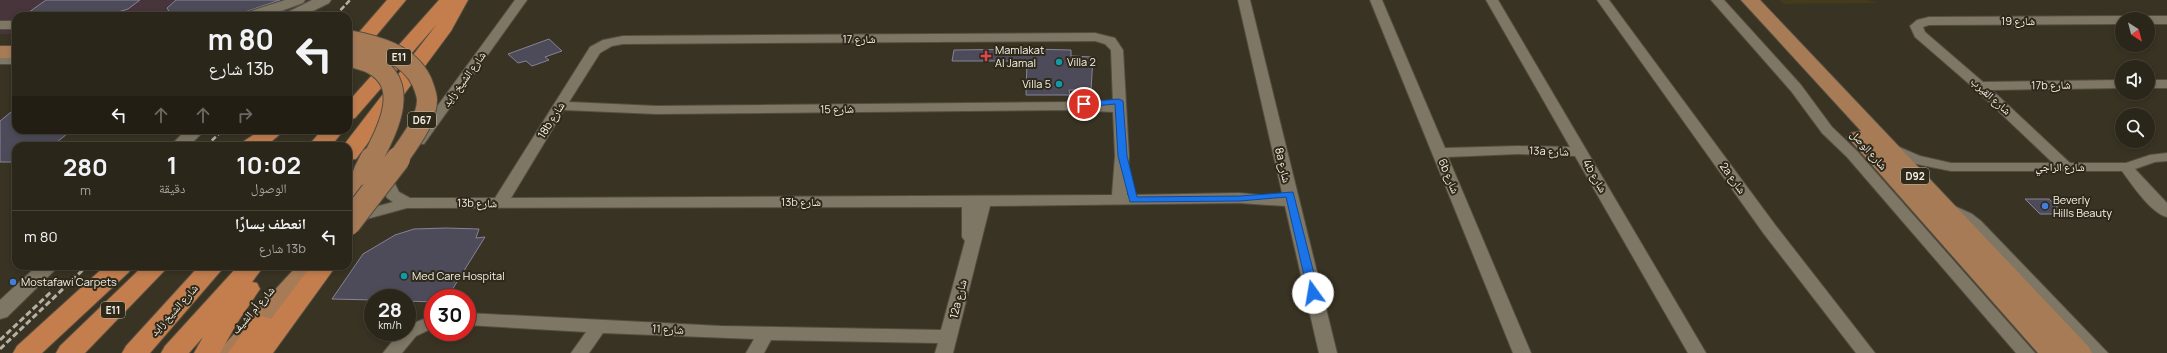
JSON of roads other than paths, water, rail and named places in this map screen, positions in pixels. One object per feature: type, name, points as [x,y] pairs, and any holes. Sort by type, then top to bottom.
[{"type":"highway","points":[[352,51],[397,0]]},
{"type":"highway","name":"E11","points":[[352,109],[449,0]]},
{"type":"highway","points":[[352,149],[445,27],[459,0]]},
{"type":"highway","points":[[258,142],[269,134]]},
{"type":"highway","points":[[274,142],[280,134]]},
{"type":"highway","points":[[324,142],[330,134]]},
{"type":"highway","points":[[26,353],[116,270]]},
{"type":"highway","name":"E11","points":[[69,353],[153,270]]},
{"type":"highway","name":"شارع الشيخ زايد","points":[[134,353],[209,270]]},
{"type":"highway","points":[[174,353],[248,270]]},
{"type":"highway","points":[[207,353],[227,318],[263,270]]},
{"type":"highway","points":[[259,353],[321,270]]},
{"type":"highway","points":[[241,353],[276,304]]},
{"type":"main road","name":"شارع الوصل","points":[[1734,0],[2053,353]]},
{"type":"main road","name":"شارع الوصل","points":[[1750,0],[1925,188],[1929,216],[2080,353]]},
{"type":"main road","points":[[0,40],[12,40]]},
{"type":"main road","name":"D67","points":[[352,41],[385,49],[403,59],[416,70],[423,84],[428,100],[421,123],[359,212],[356,220]]},
{"type":"main road","points":[[0,52],[12,52]]},
{"type":"main road","name":"D67","points":[[352,57],[380,68],[389,78],[396,93],[394,110],[389,126],[365,173],[352,190]]},
{"type":"main road","name":"شارع أم الشيف","points":[[215,353],[287,270]]},
{"type":"main road","points":[[232,353],[307,270]]},
{"type":"street","points":[[266,12],[298,0]]},
{"type":"street","points":[[299,12],[324,0]]},
{"type":"street","points":[[317,12],[329,0]]},
{"type":"street","name":"شارع الشيخ زايد","points":[[356,220],[388,183],[521,0]]},
{"type":"street","name":"8a شارع","points":[[1244,0],[1328,353]]},
{"type":"street","name":"6b شارع","points":[[1376,0],[1522,353]]},
{"type":"street","name":"4b شارع","points":[[1492,0],[1697,353]]},
{"type":"street","name":"2a شارع","points":[[1603,0],[1770,230],[1866,353]]},
{"type":"street","points":[[1717,0],[1796,88],[1827,130],[1852,154],[1929,216],[2026,353]]},
{"type":"street","name":"شارع 19","points":[[1916,26],[1920,23],[1929,21],[2115,20]]},
{"type":"street","points":[[2155,20],[2167,20]]},
{"type":"street","points":[[0,25],[12,25]]},
{"type":"street","name":"شارع القيرب","points":[[1916,26],[1919,34],[1980,86],[2066,167]]},
{"type":"street","name":"شارع 17","points":[[608,43],[623,40],[1096,37],[1110,41],[1117,50],[1119,104]]},
{"type":"street","name":"18b شارع","points":[[500,203],[595,50],[608,43]]},
{"type":"street","points":[[0,59],[12,59]]},
{"type":"street","name":"17b شارع","points":[[1980,86],[2115,84]]},
{"type":"street","points":[[2155,84],[2167,84]]},
{"type":"street","points":[[1119,104],[1126,200]]},
{"type":"street","name":"شارع 15","points":[[559,108],[665,110],[1072,106],[1119,104]]},
{"type":"street","points":[[183,142],[192,134]]},
{"type":"street","name":"شارع الراجي","points":[[1886,145],[1916,160],[1951,167],[2126,167],[2138,164],[2150,158],[2167,157]]},
{"type":"street","name":"13a شارع","points":[[1438,149],[1579,149]]},
{"type":"street","name":"شارع الراجي","points":[[1925,188],[1928,178],[1932,174],[1951,167]]},
{"type":"street","points":[[2126,167],[2147,193],[2167,212]]},
{"type":"street","points":[[388,183],[392,195],[407,203]]},
{"type":"street","name":"13b شارع","points":[[356,220],[407,203],[977,201],[1291,198]]},
{"type":"street","name":"12a شارع","points":[[946,345],[971,246],[969,233],[977,201]]},
{"type":"street","name":"شارع الوصل","points":[[1929,216],[1960,214],[1971,221],[2099,353]]},
{"type":"street","points":[[0,312],[45,270]]},
{"type":"street","name":"شارع 11","points":[[476,320],[759,333],[869,336],[946,345]]},
{"type":"street","points":[[392,353],[410,332],[424,325]]},
{"type":"street","points":[[571,353],[593,325]]},
{"type":"street","points":[[580,353],[593,325]]},
{"type":"street","points":[[746,353],[759,333]]},
{"type":"street","points":[[755,353],[759,333]]},
{"type":"railway","points":[[339,12],[350,0]]},
{"type":"railway","points":[[210,142],[219,134]]},
{"type":"railway","points":[[0,349],[83,270]]},
{"type":"railway","points":[[0,340],[51,292]]},
{"type":"place","name":"Mamlakat Al Jamal","points":[[986,56]]},
{"type":"place","name":"Villa 2","points":[[1059,62]]},
{"type":"place","name":"Villa 5","points":[[1059,84]]},
{"type":"place","name":"Beverly Hills Beauty","points":[[2045,206]]},
{"type":"place","name":"Med Care Hospital","points":[[404,276]]},
{"type":"place","name":"Mostafawi Carpets","points":[[13,282]]}]
